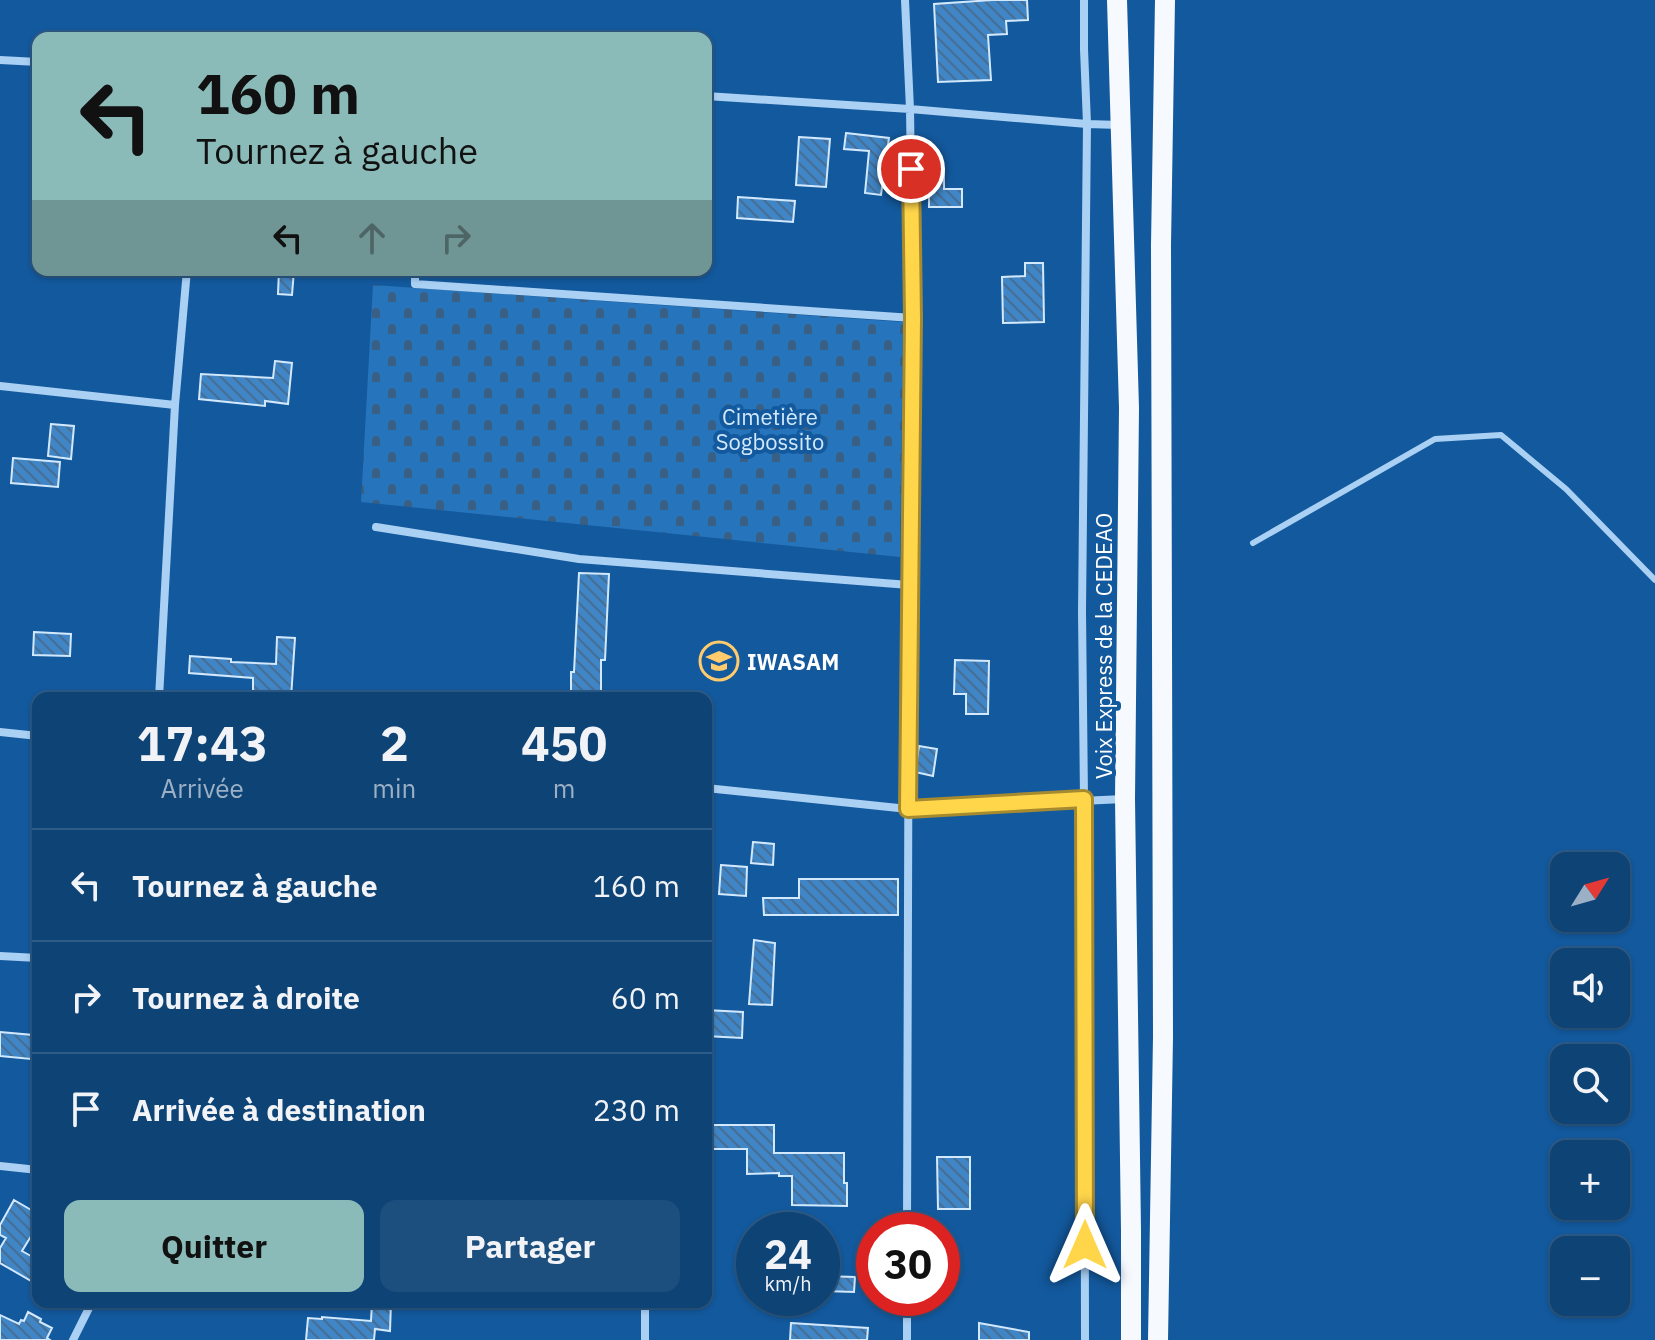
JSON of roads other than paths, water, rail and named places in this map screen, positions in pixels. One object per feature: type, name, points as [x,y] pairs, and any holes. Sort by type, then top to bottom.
[{"type":"main road","name":"Voix Express de la CEDEAO","points":[[1117,0],[1129,408],[1125,799],[1131,1340]]},
{"type":"main road","points":[[1158,1340],[1163,1037],[1161,245],[1165,0]]},
{"type":"main road","points":[[1126,618],[1163,620]]},
{"type":"street","points":[[905,0],[913,318],[907,1212]]},
{"type":"street","points":[[1084,0],[1087,124],[1082,612],[1085,1340]]},
{"type":"street","points":[[0,60],[32,62]]},
{"type":"street","points":[[712,96],[1121,125]]},
{"type":"street","points":[[159,692],[175,405],[186,276]]},
{"type":"street","points":[[415,276],[415,284],[913,318]]},
{"type":"street","points":[[0,386],[175,405]]},
{"type":"street","points":[[376,527],[579,559],[909,585]]},
{"type":"street","points":[[0,732],[32,735]]},
{"type":"street","points":[[712,789],[908,809],[1125,799]]},
{"type":"street","points":[[0,956],[32,958]]},
{"type":"street","points":[[0,1166],[32,1169]]},
{"type":"street","points":[[73,1340],[89,1308]]},
{"type":"street","points":[[645,1308],[645,1340]]},
{"type":"street","points":[[907,1316],[907,1340]]},
{"type":"lane","points":[[1253,543],[1435,439],[1501,435],[1566,489],[1655,580]]},
{"type":"place","name":"IWASAM","points":[[719,661]]},
{"type":"park label","name":"Cimetière Sogbossito","points":[[770,428]]}]
